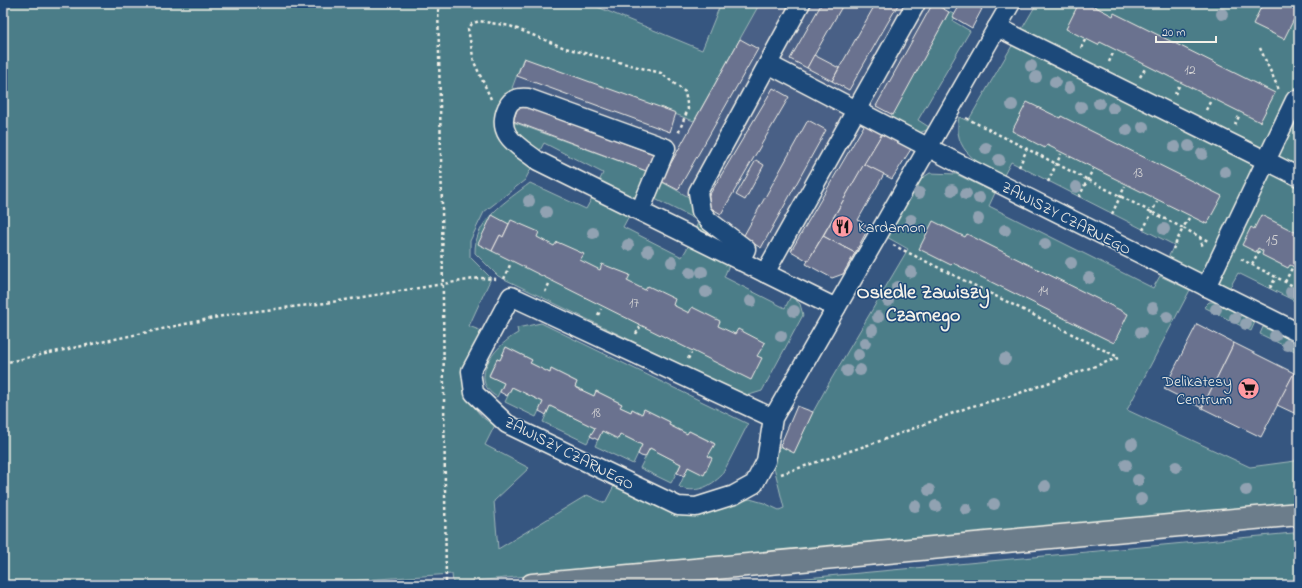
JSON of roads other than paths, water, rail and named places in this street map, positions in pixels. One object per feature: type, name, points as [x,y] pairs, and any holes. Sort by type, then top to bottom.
[{"type":"main road","points":[[532,585],[1299,514]]},
{"type":"street","points":[[740,261],[746,249],[709,221],[701,211],[698,192],[801,3]]},
{"type":"street","points":[[765,415],[836,308],[1011,3]]},
{"type":"street","points":[[765,273],[915,5]]},
{"type":"street","points":[[997,27],[1299,177]]},
{"type":"street","name":"ZAWISZY CZARNEGO","points":[[768,64],[928,147],[1299,333]]},
{"type":"street","points":[[640,211],[666,148],[528,98],[517,98],[509,104],[504,126],[511,140],[538,161],[836,308]]},
{"type":"street","points":[[1206,287],[1265,161],[1288,98]]},
{"type":"street","name":"ZAWISZY CZARNEGO","points":[[511,296],[765,415],[769,443],[766,461],[754,484],[734,495],[696,507],[678,506],[507,424],[474,393],[471,371],[511,296]]},
{"type":"place","name":"Kardamon","points":[[843,226]]},
{"type":"place","name":"Delikatesy Centrum","points":[[1248,389]]},
{"type":"district","name":"Osiedle Zawiszy Czarnego","points":[[923,302]]}]
